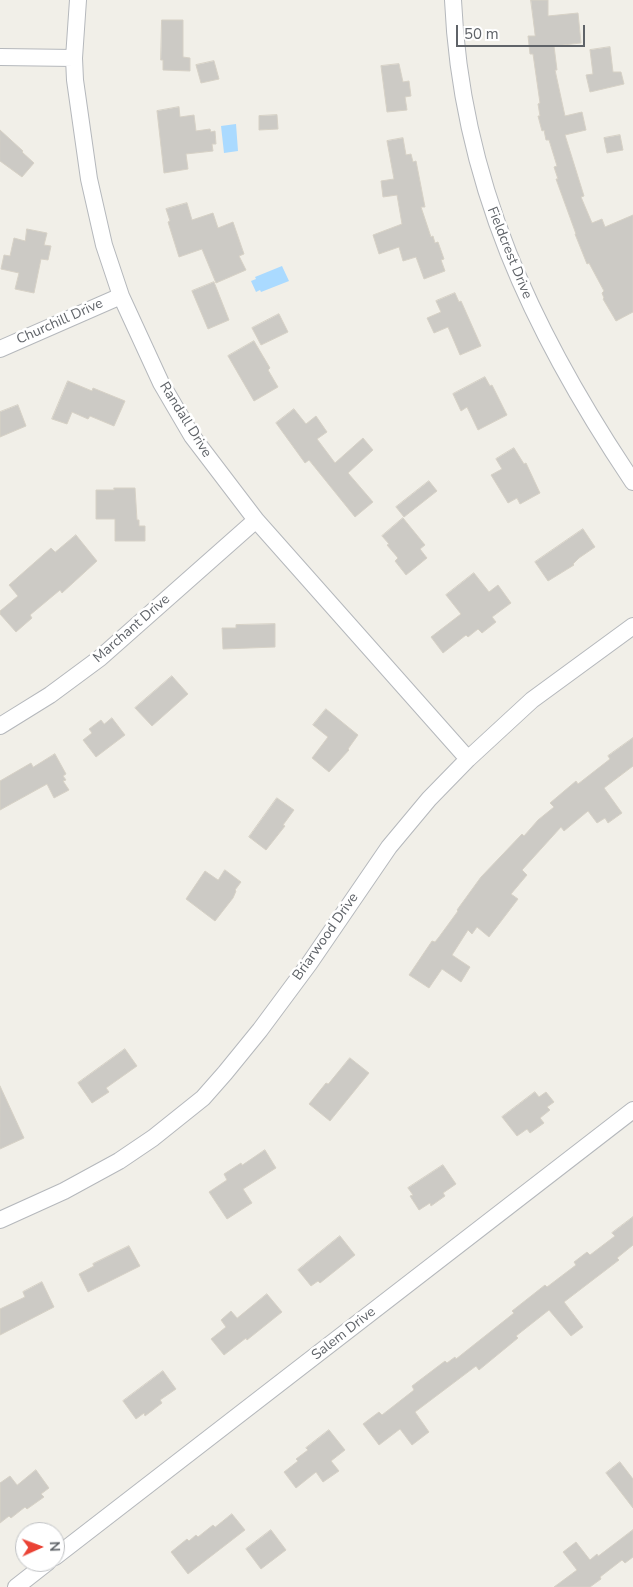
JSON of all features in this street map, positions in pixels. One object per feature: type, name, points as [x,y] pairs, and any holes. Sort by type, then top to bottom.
[{"type":"street","name":"Randall Drive","points":[[78,0],[74,58],[75,80],[89,179],[104,245],[120,296],[161,383],[181,420],[203,452],[256,520],[468,759]]},
{"type":"street","name":"Fieldcrest Drive","points":[[453,0],[458,61],[466,111],[481,177],[494,220],[519,280],[546,336],[585,409],[633,482]]},
{"type":"street","points":[[0,57],[74,58]]},
{"type":"street","name":"Churchill Drive","points":[[0,349],[120,296]]},
{"type":"street","name":"Marchant Drive","points":[[0,726],[45,698],[100,658],[256,520]]},
{"type":"street","name":"Briarwood Drive","points":[[0,1220],[64,1192],[119,1160],[153,1138],[202,1098],[260,1030],[314,957],[389,848],[429,799],[468,759],[532,700],[633,626]]},
{"type":"street","name":"Salem Drive","points":[[65,1549],[633,1110]]},
{"type":"street","points":[[16,1587],[35,1572]]},
{"type":"water","points":[[236,124],[238,151],[224,153],[221,126]]},
{"type":"water","points":[[282,266],[289,281],[261,292],[260,290],[256,292],[251,281],[256,279],[255,277]]},
{"type":"building","points":[[531,0],[548,0],[548,16],[578,13],[581,43],[554,46],[557,70],[555,70],[565,116],[582,112],[586,130],[565,135],[584,196],[581,197],[592,223],[602,219],[605,227],[633,215],[633,312],[616,321],[603,299],[602,293],[604,291],[589,263],[587,264],[575,234],[556,179],[558,179],[554,167],[557,166],[549,140],[546,140],[538,116],[540,116],[538,104],[540,103],[533,54],[530,54],[528,36],[535,36]]},
{"type":"building","points":[[162,20],[183,20],[183,57],[190,58],[190,71],[163,70],[163,60],[161,60]]},
{"type":"building","points":[[610,47],[613,72],[621,72],[624,84],[590,92],[586,75],[593,74],[590,50]]},
{"type":"building","points":[[214,61],[219,79],[201,83],[196,65]]},
{"type":"building","points":[[399,64],[403,82],[409,81],[411,96],[405,97],[407,110],[387,112],[381,66]]},
{"type":"building","points":[[179,107],[180,117],[194,115],[196,131],[210,129],[211,132],[215,131],[216,144],[212,144],[213,151],[186,154],[188,169],[164,173],[157,111]]},
{"type":"building","points":[[277,115],[278,129],[259,130],[259,116]]},
{"type":"building","points":[[0,130],[34,163],[22,177],[0,161]]},
{"type":"building","points":[[620,135],[623,150],[607,153],[604,138]]},
{"type":"building","points":[[403,138],[406,155],[411,154],[413,162],[416,161],[425,207],[421,207],[431,237],[433,236],[435,243],[438,242],[444,259],[441,260],[445,271],[424,279],[416,257],[403,261],[399,247],[379,254],[373,235],[402,224],[397,195],[383,197],[381,181],[394,179],[387,141]]},
{"type":"building","points":[[187,203],[192,220],[213,213],[218,228],[233,222],[244,254],[239,256],[246,270],[216,283],[202,249],[179,257],[166,209]]},
{"type":"building","points":[[27,229],[47,233],[44,245],[51,246],[48,260],[41,259],[34,293],[15,289],[19,273],[1,269],[4,255],[10,256],[14,238],[25,241]]},
{"type":"building","points":[[214,282],[229,320],[208,329],[192,291]]},
{"type":"building","points":[[455,293],[459,302],[461,301],[481,346],[460,355],[448,327],[434,333],[427,318],[441,312],[436,301]]},
{"type":"building","points":[[279,314],[288,332],[261,345],[252,328]]},
{"type":"building","points":[[254,341],[270,368],[268,370],[278,387],[254,401],[228,356]]},
{"type":"building","points":[[485,377],[490,386],[492,385],[507,415],[478,430],[467,407],[461,411],[453,394]]},
{"type":"building","points":[[68,381],[92,391],[93,388],[125,401],[114,426],[90,416],[88,419],[72,412],[67,424],[52,419]]},
{"type":"building","points":[[18,405],[26,426],[0,437],[0,412]]},
{"type":"building","points":[[294,409],[306,424],[316,416],[327,432],[317,439],[335,463],[363,438],[373,450],[348,473],[373,502],[355,517],[309,460],[305,463],[276,423]]},
{"type":"building","points":[[514,448],[524,464],[526,463],[540,493],[520,504],[517,498],[508,503],[491,475],[502,469],[496,459]]},
{"type":"building","points":[[429,481],[437,491],[404,517],[396,507]]},
{"type":"building","points":[[114,488],[135,488],[137,520],[139,520],[139,526],[145,526],[145,541],[115,541],[115,519],[96,519],[96,490],[114,490]]},
{"type":"building","points":[[403,518],[425,545],[420,549],[427,558],[406,575],[395,561],[398,558],[382,536]]},
{"type":"building","points":[[583,529],[595,547],[579,558],[574,565],[548,581],[535,562]]},
{"type":"building","points":[[76,535],[97,561],[62,593],[60,590],[30,615],[32,618],[16,632],[0,614],[0,611],[18,596],[9,585],[51,548],[55,552]]},
{"type":"building","points":[[474,573],[489,592],[498,585],[511,603],[492,617],[496,622],[482,633],[478,629],[468,637],[466,635],[443,653],[431,637],[461,614],[446,595]]},
{"type":"building","points":[[275,624],[275,647],[223,649],[222,628],[236,628],[236,625]]},
{"type":"building","points":[[172,676],[188,694],[152,726],[135,708]]},
{"type":"building","points":[[326,709],[358,735],[349,750],[329,772],[312,758],[328,737],[313,725]]},
{"type":"building","points":[[112,718],[125,735],[96,757],[83,740],[92,733],[89,729],[101,720],[104,724]]},
{"type":"building","points":[[633,738],[633,766],[604,788],[622,813],[608,823],[605,818],[597,823],[588,811],[564,831],[561,827],[522,870],[527,875],[511,894],[518,899],[489,937],[477,927],[472,934],[468,930],[452,955],[470,967],[461,982],[442,969],[429,988],[409,975],[432,941],[435,942],[439,937],[481,877],[522,834],[524,836],[538,820],[554,807],[550,803],[576,781],[578,784],[610,759],[608,756]]},
{"type":"building","points":[[55,754],[66,774],[63,776],[66,780],[63,781],[69,790],[54,798],[47,784],[0,810],[0,781],[31,763],[33,767]]},
{"type":"building","points":[[277,798],[294,810],[283,825],[285,826],[266,850],[249,837]]},
{"type":"building","points":[[225,870],[241,882],[235,890],[233,898],[215,921],[186,899],[205,871],[218,880]]},
{"type":"building","points":[[125,1049],[137,1066],[106,1088],[109,1092],[92,1103],[78,1083]]},
{"type":"building","points":[[350,1058],[369,1073],[330,1121],[309,1104]]},
{"type":"building","points":[[0,1086],[24,1138],[0,1149]]},
{"type":"building","points":[[535,1092],[539,1097],[546,1092],[554,1102],[547,1107],[550,1110],[540,1118],[544,1123],[530,1133],[527,1129],[517,1136],[502,1117]]},
{"type":"building","points":[[265,1150],[276,1168],[243,1189],[252,1203],[227,1219],[209,1192],[227,1180],[224,1174]]},
{"type":"building","points":[[443,1165],[456,1184],[443,1193],[445,1196],[431,1206],[430,1203],[419,1210],[410,1196],[413,1195],[408,1188]]},
{"type":"building","points":[[633,1217],[633,1245],[617,1258],[619,1260],[564,1302],[583,1327],[571,1336],[549,1310],[516,1336],[518,1338],[479,1370],[476,1366],[415,1412],[429,1432],[412,1445],[400,1429],[379,1445],[363,1424],[379,1412],[382,1415],[414,1390],[412,1386],[445,1361],[447,1363],[455,1357],[456,1359],[514,1313],[512,1311],[545,1285],[547,1287],[576,1265],[574,1262],[587,1252],[590,1255],[615,1236],[612,1233]]},
{"type":"building","points":[[340,1236],[355,1255],[320,1283],[318,1281],[311,1286],[298,1270]]},
{"type":"building","points":[[129,1246],[140,1266],[88,1292],[79,1274],[94,1266],[93,1264]]},
{"type":"building","points":[[42,1282],[54,1307],[0,1335],[0,1309],[25,1297],[23,1292]]},
{"type":"building","points":[[267,1294],[282,1312],[247,1340],[246,1338],[224,1355],[211,1339],[226,1327],[221,1320],[231,1311],[237,1318]]},
{"type":"building","points":[[163,1371],[176,1389],[160,1400],[162,1403],[145,1416],[144,1413],[136,1419],[123,1401]]},
{"type":"building","points":[[329,1430],[345,1450],[331,1461],[339,1471],[323,1482],[316,1472],[296,1488],[284,1472],[298,1461],[296,1459],[308,1450],[306,1448]]},
{"type":"building","points":[[620,1462],[633,1479],[633,1508],[606,1473]]},
{"type":"building","points":[[36,1470],[49,1488],[41,1494],[44,1497],[27,1509],[25,1507],[11,1518],[9,1516],[0,1523],[0,1483],[10,1476],[17,1485]]},
{"type":"building","points":[[232,1514],[245,1530],[188,1574],[171,1552],[187,1539],[189,1541],[196,1535],[198,1537],[213,1525],[215,1527]]},
{"type":"building","points":[[271,1530],[286,1550],[261,1569],[246,1549]]},
{"type":"building","points":[[633,1530],[633,1557],[625,1563],[622,1560],[590,1587],[554,1587],[577,1570],[563,1552],[576,1542],[590,1560]]}]
